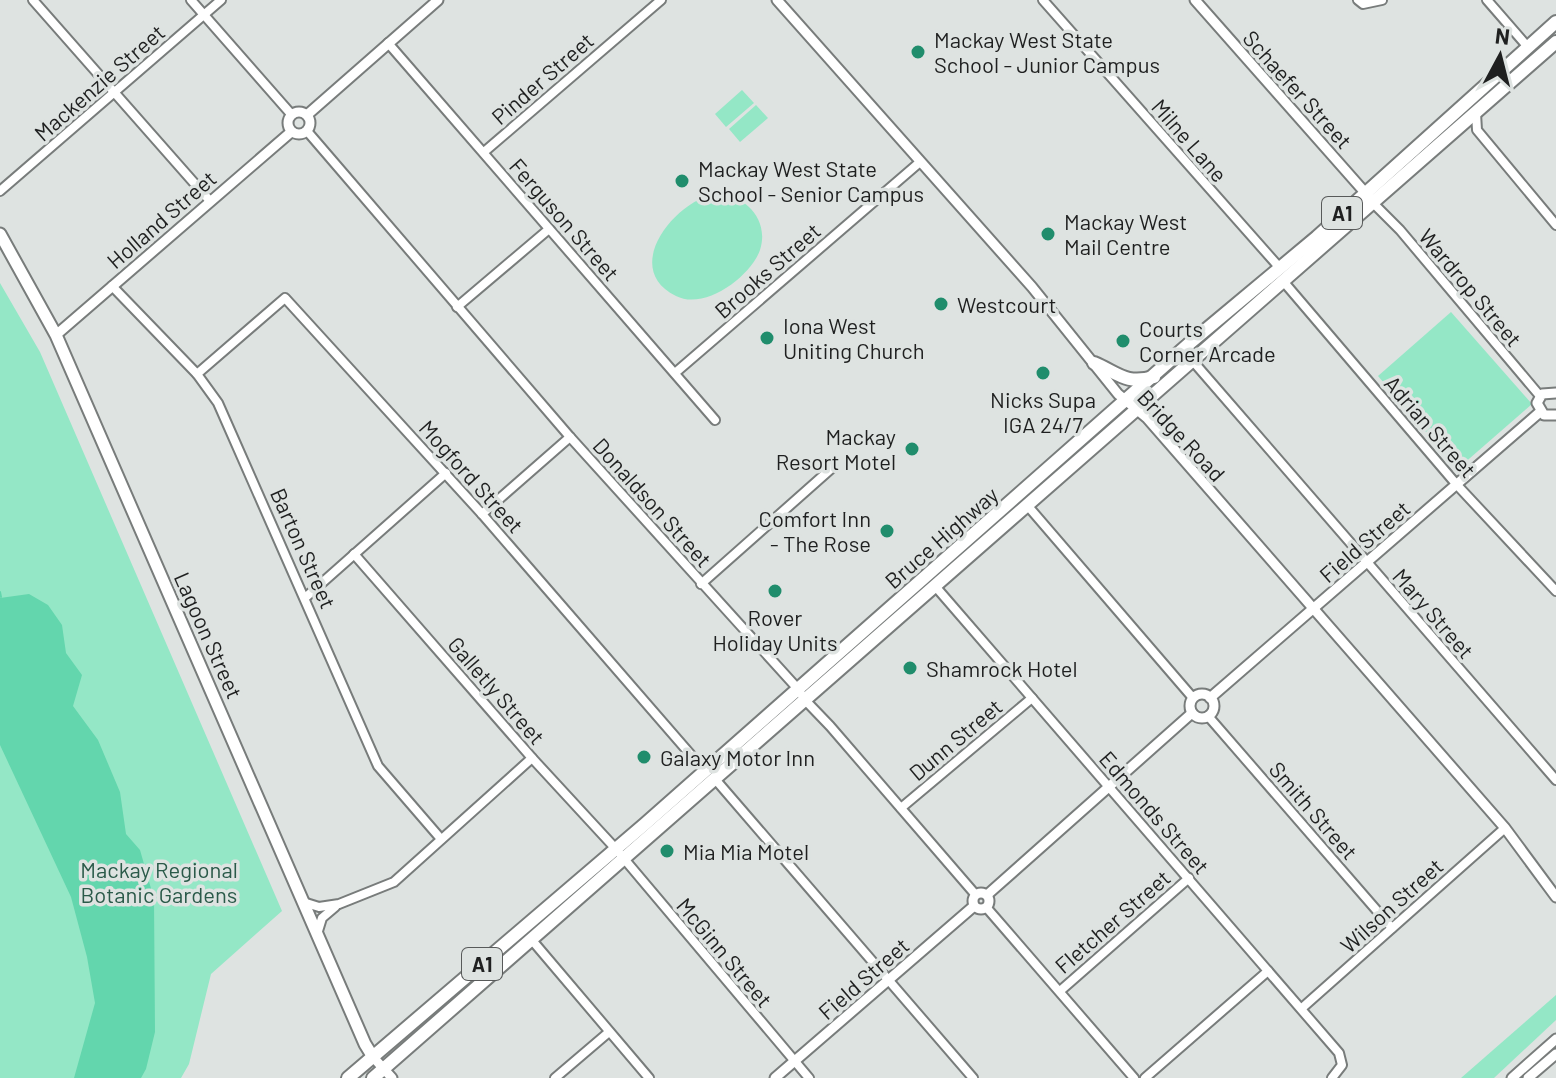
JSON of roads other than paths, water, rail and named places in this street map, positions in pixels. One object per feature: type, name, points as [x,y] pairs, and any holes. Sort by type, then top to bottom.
[{"type":"highway","name":"Bruce Highway","points":[[348,1078],[619,854],[715,779],[801,694],[1132,405],[1283,281],[1527,46],[1556,22]]},
{"type":"highway","name":"Bruce Highway","points":[[373,1078],[388,1073],[704,770],[935,586],[1027,505],[1132,405],[1154,377],[1279,267],[1456,130],[1556,42]]},
{"type":"highway","points":[[1094,363],[1124,379],[1154,377]]},
{"type":"main road","name":"Lagoon Street","points":[[0,234],[56,335],[373,1057]]},
{"type":"street","points":[[33,0],[210,201]]},
{"type":"street","points":[[191,0],[291,114]]},
{"type":"street","name":"Mackenzie Street","points":[[0,191],[221,0]]},
{"type":"street","points":[[307,115],[438,0]]},
{"type":"street","name":"Pinder Street","points":[[484,152],[661,0]]},
{"type":"street","name":"Bridge Road","points":[[777,0],[1505,828],[1556,897]]},
{"type":"street","name":"Milne Lane","points":[[1043,0],[1279,267]]},
{"type":"street","name":"Schaefer Street","points":[[1195,0],[1369,197]]},
{"type":"street","points":[[1358,0],[1363,4],[1382,0]]},
{"type":"street","points":[[1487,0],[1527,46]]},
{"type":"street","name":"Ferguson Street","points":[[388,43],[715,420]]},
{"type":"street","points":[[300,112],[307,115],[310,124],[307,131],[300,135],[291,132],[287,122],[291,114],[300,112]]},
{"type":"street","points":[[1476,113],[1475,125],[1483,137],[1556,225]]},
{"type":"street","points":[[1456,130],[1483,137]]},
{"type":"street","name":"Donaldson Street","points":[[307,131],[570,437],[801,694],[975,894]]},
{"type":"street","name":"Holland Street","points":[[56,335],[291,132]]},
{"type":"street","name":"Brooks Street","points":[[675,373],[920,162]]},
{"type":"street","name":"Wardrop Street","points":[[1369,197],[1540,396]]},
{"type":"street","points":[[457,307],[549,229]]},
{"type":"street","name":"Adrian Street","points":[[1283,281],[1457,485],[1556,591]]},
{"type":"street","name":"Barton Street","points":[[112,286],[197,374],[218,403],[378,766],[441,839]]},
{"type":"street","name":"Mogford Street","points":[[197,374],[285,298],[446,473],[704,770]]},
{"type":"street","name":"Mary Street","points":[[1191,359],[1556,780]]},
{"type":"street","points":[[1556,393],[1546,392],[1537,403],[1540,412],[1548,417],[1556,415]]},
{"type":"street","name":"Field Street","points":[[1210,698],[1540,412]]},
{"type":"street","points":[[482,514],[570,437]]},
{"type":"street","points":[[701,584],[833,467]]},
{"type":"street","points":[[306,597],[446,473]]},
{"type":"street","points":[[1027,505],[1193,698]]},
{"type":"street","name":"Galletly Street","points":[[354,554],[619,854]]},
{"type":"street","name":"Edmonds Street","points":[[935,586],[1339,1053],[1342,1065],[1332,1078]]},
{"type":"street","points":[[1203,694],[1210,698],[1214,708],[1208,716],[1200,718],[1192,713],[1190,705],[1193,698],[1203,694]]},
{"type":"street","name":"Dunn Street","points":[[901,808],[1032,698]]},
{"type":"street","points":[[987,895],[1192,713]]},
{"type":"street","name":"Smith Street","points":[[1208,716],[1392,928]]},
{"type":"street","points":[[303,902],[319,907],[339,904],[394,882],[532,758]]},
{"type":"street","points":[[715,779],[973,1078]]},
{"type":"street","name":"Wilson Street","points":[[1302,1008],[1505,828]]},
{"type":"street","name":"McGinn Street","points":[[619,854],[809,1078]]},
{"type":"street","name":"Fletcher Street","points":[[1060,991],[1189,878]]},
{"type":"street","points":[[980,892],[987,895],[989,901],[986,907],[980,909],[974,906],[975,894],[980,892]]},
{"type":"street","points":[[318,931],[324,915],[339,904]]},
{"type":"street","name":"Field Street","points":[[775,1078],[974,906]]},
{"type":"street","points":[[986,907],[1134,1078]]},
{"type":"street","points":[[531,939],[649,1078]]},
{"type":"street","points":[[1145,1078],[1268,971]]},
{"type":"street","points":[[555,1078],[609,1032]]},
{"type":"street","points":[[1512,1078],[1556,1039]]},
{"type":"street","points":[[1528,1078],[1556,1054]]},
{"type":"street","points":[[373,1057],[388,1073]]},
{"type":"waterway","points":[[0,592],[1,597]]},
{"type":"place","name":"Mackay West State School - Junior Campus","points":[[918,52]]},
{"type":"place","name":"Mackay West State School - Senior Campus","points":[[682,181]]},
{"type":"place","name":"Mackay West Mail Centre","points":[[1048,234]]},
{"type":"place","name":"Westcourt","points":[[941,304]]},
{"type":"place","name":"Iona West Uniting Church","points":[[767,338]]},
{"type":"place","name":"Courts Corner Arcade","points":[[1123,341]]},
{"type":"place","name":"Nicks Supa IGA 24/7","points":[[1043,373]]},
{"type":"place","name":"Mackay Resort Motel","points":[[912,449]]},
{"type":"place","name":"Comfort Inn - The Rose","points":[[887,531]]},
{"type":"place","name":"Rover Holiday Units","points":[[775,591]]},
{"type":"place","name":"Shamrock Hotel","points":[[910,668]]},
{"type":"place","name":"Galaxy Motor Inn","points":[[644,757]]},
{"type":"place","name":"Mia Mia Motel","points":[[667,851]]},
{"type":"park label","name":"Mackay Regional Botanic Gardens","points":[[159,882]]}]
